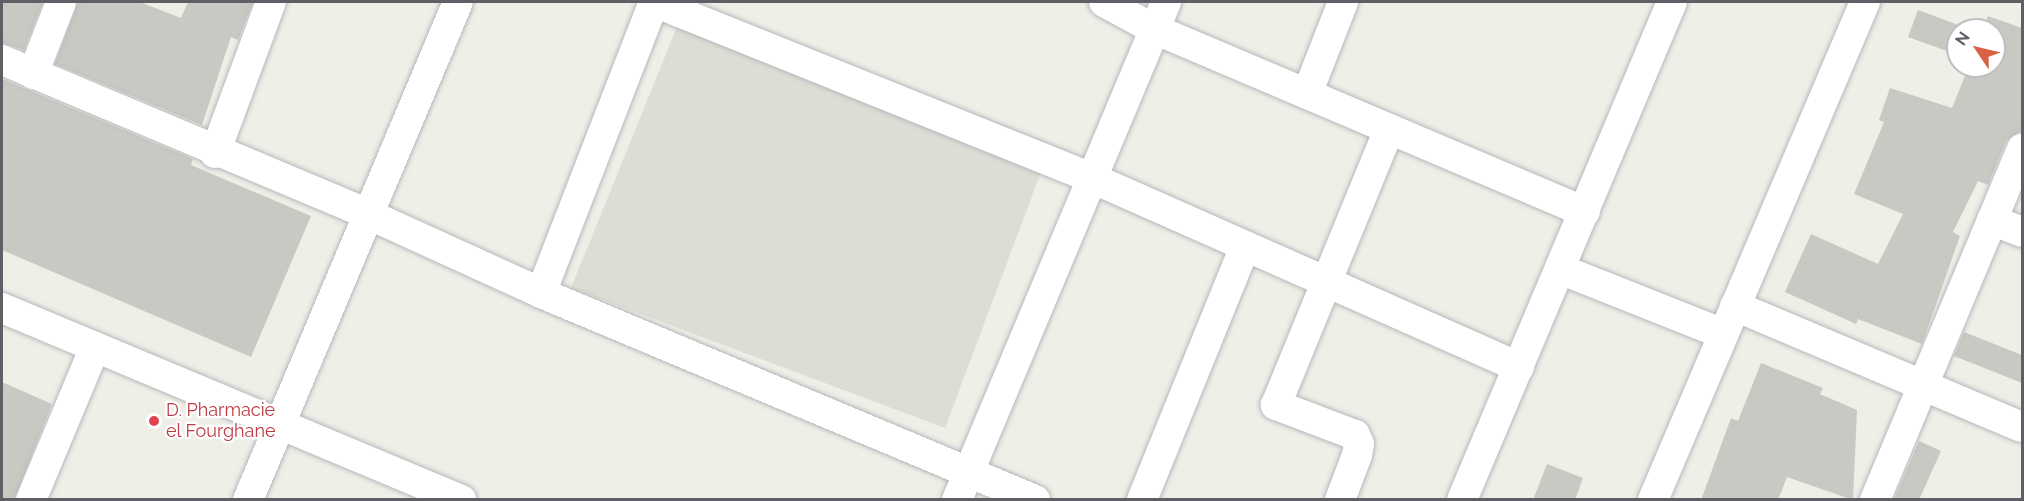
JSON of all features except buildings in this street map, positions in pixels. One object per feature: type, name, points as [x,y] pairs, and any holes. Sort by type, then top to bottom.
[{"type":"street","points":[[33,74],[61,2]]},
{"type":"street","points":[[215,153],[271,2]]},
{"type":"street","points":[[248,500],[458,2]]},
{"type":"street","points":[[542,293],[654,2],[1092,178],[1519,367]]},
{"type":"street","points":[[1104,2],[1154,29],[1585,212]]},
{"type":"street","points":[[957,500],[1166,2]]},
{"type":"street","points":[[1307,94],[1343,2]]},
{"type":"street","points":[[1462,500],[1672,2]]},
{"type":"street","points":[[1653,500],[1865,2]]},
{"type":"street","points":[[2,60],[215,153],[368,214],[542,293],[1035,500]]},
{"type":"street","points":[[1340,500],[1357,455],[1359,444],[1355,435],[1276,405],[1389,129]]},
{"type":"street","points":[[1875,500],[2022,148]]},
{"type":"street","points":[[1992,220],[2022,232]]},
{"type":"street","points":[[1142,500],[1245,246]]},
{"type":"street","points":[[1560,269],[1723,334]]},
{"type":"street","points":[[1735,306],[2022,427]]},
{"type":"street","points":[[2,308],[462,500]]},
{"type":"street","points":[[31,500],[95,347]]},
{"type":"shaded area","points":[[679,22],[1041,172],[945,428],[571,288]]},
{"type":"place","name":"D. Pharmacie el Fourghane","points":[[154,421]]}]
